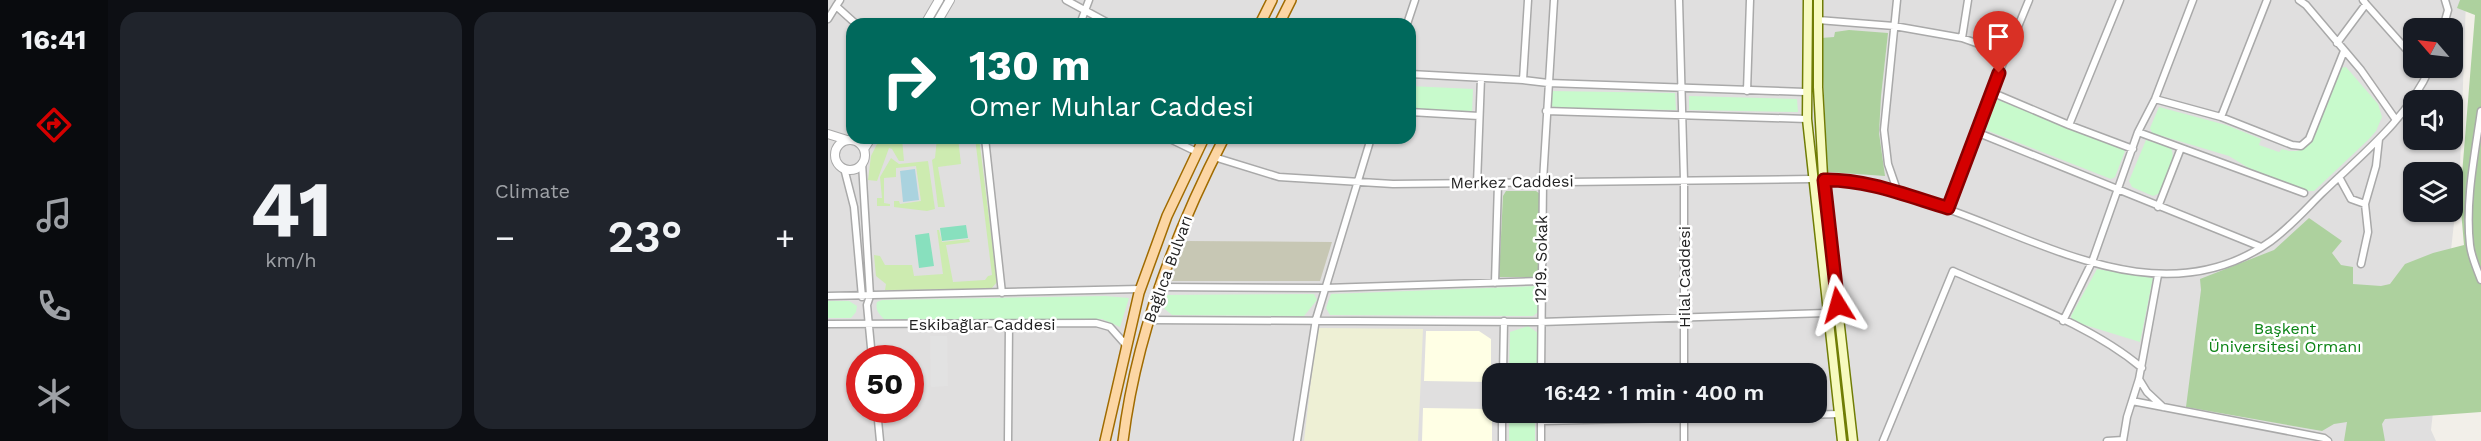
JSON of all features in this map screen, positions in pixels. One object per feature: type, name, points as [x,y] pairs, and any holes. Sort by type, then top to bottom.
[{"type":"main road","points":[[1263,18],[1272,0]]},
{"type":"main road","points":[[1282,18],[1291,0]]},
{"type":"main road","points":[[1808,0],[1807,119],[1842,441]]},
{"type":"main road","points":[[1818,0],[1818,87],[1824,180],[1853,441]]},
{"type":"main road","name":"Bağlıca Bulvarı","points":[[1105,441],[1140,289],[1167,216],[1201,144]]},
{"type":"main road","name":"Bağlıca Bulvarı","points":[[1123,441],[1132,386],[1158,287],[1221,144]]},
{"type":"street","points":[[929,18],[939,0]]},
{"type":"street","points":[[940,18],[950,0]]},
{"type":"street","points":[[1066,0],[1099,18]]},
{"type":"street","points":[[1082,18],[1089,0]]},
{"type":"street","points":[[1409,18],[1415,0]]},
{"type":"street","points":[[1523,80],[1528,0]]},
{"type":"street","name":"1219. Sokak","points":[[1541,363],[1543,181],[1554,0]]},
{"type":"street","name":"Hilal Caddesi","points":[[1679,0],[1684,180],[1684,363]]},
{"type":"street","points":[[1747,91],[1750,0]]},
{"type":"street","points":[[1896,190],[1888,164],[1884,130],[1897,0]]},
{"type":"street","points":[[1962,38],[1968,0]]},
{"type":"street","points":[[1948,208],[1991,92],[2029,0]]},
{"type":"street","points":[[2069,125],[2120,0]]},
{"type":"street","points":[[2063,321],[2092,262],[2138,132],[2155,99],[2193,0]]},
{"type":"street","points":[[2222,117],[2268,0]]},
{"type":"street","points":[[2299,0],[2306,4],[2361,70],[2396,120]]},
{"type":"street","points":[[2446,4],[2451,0]]},
{"type":"street","points":[[2337,43],[2365,2],[2403,45]]},
{"type":"street","points":[[828,19],[838,3],[851,18]]},
{"type":"street","points":[[1818,20],[1894,27],[1962,38],[2007,54]]},
{"type":"street","points":[[2155,99],[2222,117],[2292,145],[2305,145],[2313,131],[2344,51]]},
{"type":"street","points":[[1416,74],[1548,83],[1806,92]]},
{"type":"street","points":[[1477,184],[1480,78]]},
{"type":"street","points":[[1824,180],[1896,190],[1948,208],[2020,238],[2092,262],[2158,275],[2207,271],[2261,247],[2286,227],[2379,139],[2417,93],[2423,78]]},
{"type":"street","points":[[1991,92],[2133,149]]},
{"type":"street","points":[[1546,111],[1807,119]]},
{"type":"street","points":[[2481,111],[2469,229],[2470,247],[2481,280]]},
{"type":"street","points":[[1416,112],[1479,116]]},
{"type":"street","points":[[1976,132],[2261,247]]},
{"type":"street","points":[[2138,132],[2304,194]]},
{"type":"street","points":[[828,134],[846,139]]},
{"type":"street","points":[[2361,264],[2368,232],[2365,204],[2376,166],[2379,139]]},
{"type":"street","points":[[837,159],[838,148],[846,143]]},
{"type":"street","points":[[861,144],[864,149]]},
{"type":"street","points":[[867,144],[862,163],[870,296],[867,305],[871,345]]},
{"type":"street","points":[[986,144],[1002,293]]},
{"type":"street","points":[[1180,144],[1197,152]]},
{"type":"street","points":[[1297,441],[1316,319],[1369,144]]},
{"type":"street","points":[[2158,207],[2181,148]]},
{"type":"street","points":[[828,150],[844,168],[854,207],[861,296],[867,305]]},
{"type":"street","name":"Merkez Caddesi","points":[[1214,157],[1279,177],[1358,182],[1477,184],[1543,181],[1812,178]]},
{"type":"street","points":[[844,168],[854,169],[862,163]]},
{"type":"street","points":[[2339,177],[2350,199],[2365,204]]},
{"type":"street","points":[[1495,283],[1498,183]]},
{"type":"street","points":[[1883,441],[1953,271],[2063,321],[2121,351],[2142,368]]},
{"type":"street","points":[[2107,441],[2123,440],[2127,417],[2142,368],[2158,275]]},
{"type":"street","points":[[1158,287],[1324,288],[1541,281]]},
{"type":"street","points":[[828,296],[1140,289]]},
{"type":"street","points":[[1148,320],[1316,319],[1540,322],[1827,313]]},
{"type":"street","points":[[1503,363],[1504,321]]},
{"type":"street","name":"Eskibağlar Caddesi","points":[[828,324],[1096,323],[1110,327],[1126,345]]},
{"type":"street","points":[[1008,441],[1009,324]]},
{"type":"street","points":[[2139,379],[2147,392],[2164,407]]},
{"type":"street","points":[[2132,401],[2325,438],[2328,441]]},
{"type":"street","points":[[1827,414],[1840,414]]},
{"type":"street","points":[[878,423],[880,441]]},
{"type":"street","points":[[1502,423],[1502,441]]},
{"type":"street","points":[[1541,423],[1541,441]]},
{"type":"street","points":[[1684,423],[1684,441]]},
{"type":"shaded area","points":[[828,0],[2466,0],[2463,90],[2403,90],[2403,150],[2461,150],[2460,162],[2403,162],[2403,222],[2454,222],[2431,430],[2436,441],[828,441]]},
{"type":"shaded area","points":[[1185,241],[1332,242],[1320,281],[1170,281]]},
{"type":"shaded area","points":[[1317,328],[1423,329],[1418,441],[1304,441]]},
{"type":"shaded area","points":[[1426,331],[1479,331],[1491,339],[1491,363],[1482,363],[1482,382],[1424,381]]},
{"type":"shaded area","points":[[930,336],[947,336],[948,386],[931,387]]},
{"type":"shaded area","points":[[1423,408],[1482,409],[1482,423],[1492,423],[1492,441],[1422,441]]},
{"type":"green space","name":"Başkent Üniversitesi Ormanı","points":[[2460,0],[2481,0],[2481,412],[2385,419],[2382,424],[2385,441],[2344,441],[2347,422],[2334,424],[2322,431],[2186,407],[2201,290],[2200,279],[2274,250],[2309,218],[2342,241],[2332,253],[2341,265],[2353,267],[2353,284],[2381,286],[2390,284],[2405,264],[2433,253],[2464,245],[2463,162],[2475,15],[2457,8]]},
{"type":"green space","points":[[1849,30],[1888,33],[1879,133],[1885,176],[1828,172],[1821,38],[1834,37],[1835,32]]},
{"type":"green space","points":[[2346,67],[2378,104],[2382,117],[2376,131],[2369,139],[2314,191],[2304,191],[2247,167],[2229,156],[2152,133],[2150,128],[2159,107],[2226,125],[2261,139],[2259,145],[2279,152],[2282,149],[2291,151],[2303,149],[2312,139],[2339,68]]},
{"type":"green space","points":[[1416,86],[1473,89],[1472,113],[1416,109]]},
{"type":"green space","points":[[1550,91],[1675,93],[1676,110],[1559,108],[1551,106]]},
{"type":"green space","points":[[1689,96],[1797,99],[1798,112],[1689,110]]},
{"type":"green space","points":[[1998,100],[2123,149],[2125,151],[2115,177],[2111,179],[1986,130],[1995,101]]},
{"type":"green space","points":[[2146,140],[2171,148],[2173,159],[2160,193],[2153,196],[2132,187],[2129,181]]},
{"type":"green space","points":[[877,144],[903,144],[904,161],[899,161],[889,148],[877,181],[868,180],[871,156]]},
{"type":"green space","points":[[936,144],[959,144],[961,164],[938,167],[945,207],[938,207],[932,160],[935,158]]},
{"type":"green space","points":[[976,144],[980,144],[997,282],[991,289],[885,290],[886,284],[876,276],[874,255],[880,256],[885,265],[912,265],[914,276],[943,274],[937,230],[939,230],[942,242],[969,239],[970,242],[946,245],[953,282],[985,280],[992,275]]},
{"type":"green space","points":[[891,158],[899,164],[928,161],[935,209],[927,211],[894,207],[894,201],[899,201],[900,204],[921,201],[916,166],[896,168],[896,177],[884,178],[884,203],[890,206],[877,206],[877,198],[882,198],[880,177]]},
{"type":"green space","points":[[1506,191],[1536,191],[1540,194],[1538,277],[1499,277],[1503,196]]},
{"type":"green space","points":[[966,225],[968,238],[942,241],[940,228]]},
{"type":"green space","points":[[929,233],[934,266],[919,268],[915,235]]},
{"type":"green space","points":[[2097,269],[2153,278],[2140,342],[2072,321],[2071,316]]},
{"type":"green space","points":[[1537,286],[1538,312],[1533,316],[1330,315],[1326,308],[1331,294]]},
{"type":"green space","points":[[1314,294],[1317,300],[1304,316],[1172,315],[1160,305],[1163,295]]},
{"type":"green space","points":[[1105,296],[1129,298],[1120,327],[1102,319],[884,319],[877,307],[877,302],[882,300]]},
{"type":"green space","points":[[828,301],[849,301],[857,306],[856,312],[851,318],[828,318]]},
{"type":"green space","points":[[1528,326],[1538,333],[1537,363],[1509,363],[1510,332]]},
{"type":"green space","points":[[1509,423],[1535,423],[1535,441],[1509,441]]},
{"type":"water","points":[[915,169],[919,200],[903,202],[900,171]]},
{"type":"route","points":[[1838,305],[1824,180],[1896,190],[1948,208],[1999,73]]}]
